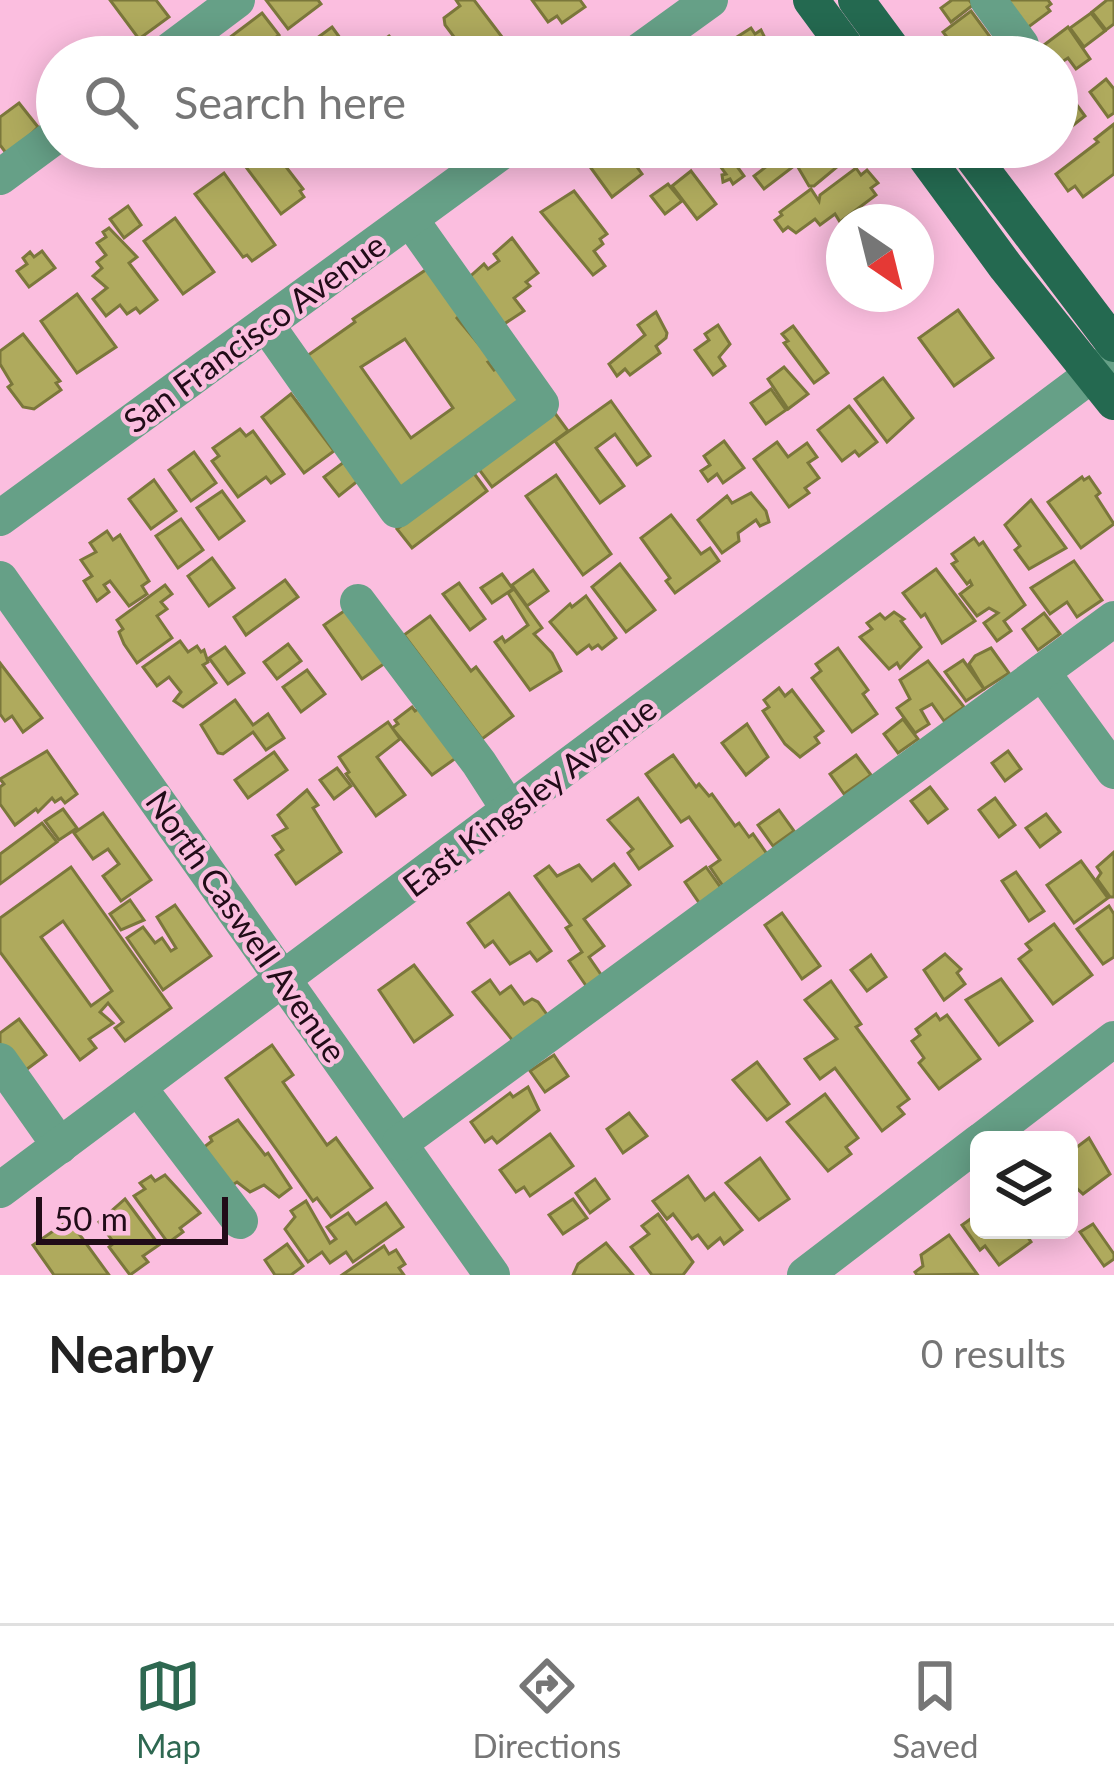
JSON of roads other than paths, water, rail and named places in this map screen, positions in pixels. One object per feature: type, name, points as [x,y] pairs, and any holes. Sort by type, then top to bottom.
[{"type":"main road","points":[[811,0],[838,36]]},
{"type":"main road","points":[[856,0],[883,36]]},
{"type":"main road","points":[[933,168],[1006,268],[1107,378]]},
{"type":"main road","points":[[981,168],[1114,344]]},
{"type":"street","points":[[188,36],[237,0]]},
{"type":"street","points":[[661,36],[710,0]]},
{"type":"street","points":[[988,0],[1015,36]]},
{"type":"street","points":[[0,177],[36,150]]},
{"type":"street","name":"San Francisco Avenue","points":[[0,518],[479,168]]},
{"type":"street","points":[[266,324],[397,510],[541,404],[410,219]]},
{"type":"street","name":"East Kingsley Avenue","points":[[0,1190],[510,811],[1107,378]]},
{"type":"street","name":"North Caswell Avenue","points":[[0,579],[492,1275]]},
{"type":"street","points":[[358,602],[510,811]]},
{"type":"street","points":[[400,1143],[1114,619]]},
{"type":"street","points":[[1042,672],[1114,771]]},
{"type":"street","points":[[993,1131],[1114,1039]]},
{"type":"street","points":[[0,1061],[60,1146]]},
{"type":"street","points":[[138,1088],[240,1221]]},
{"type":"street","points":[[805,1275],[970,1149]]}]
